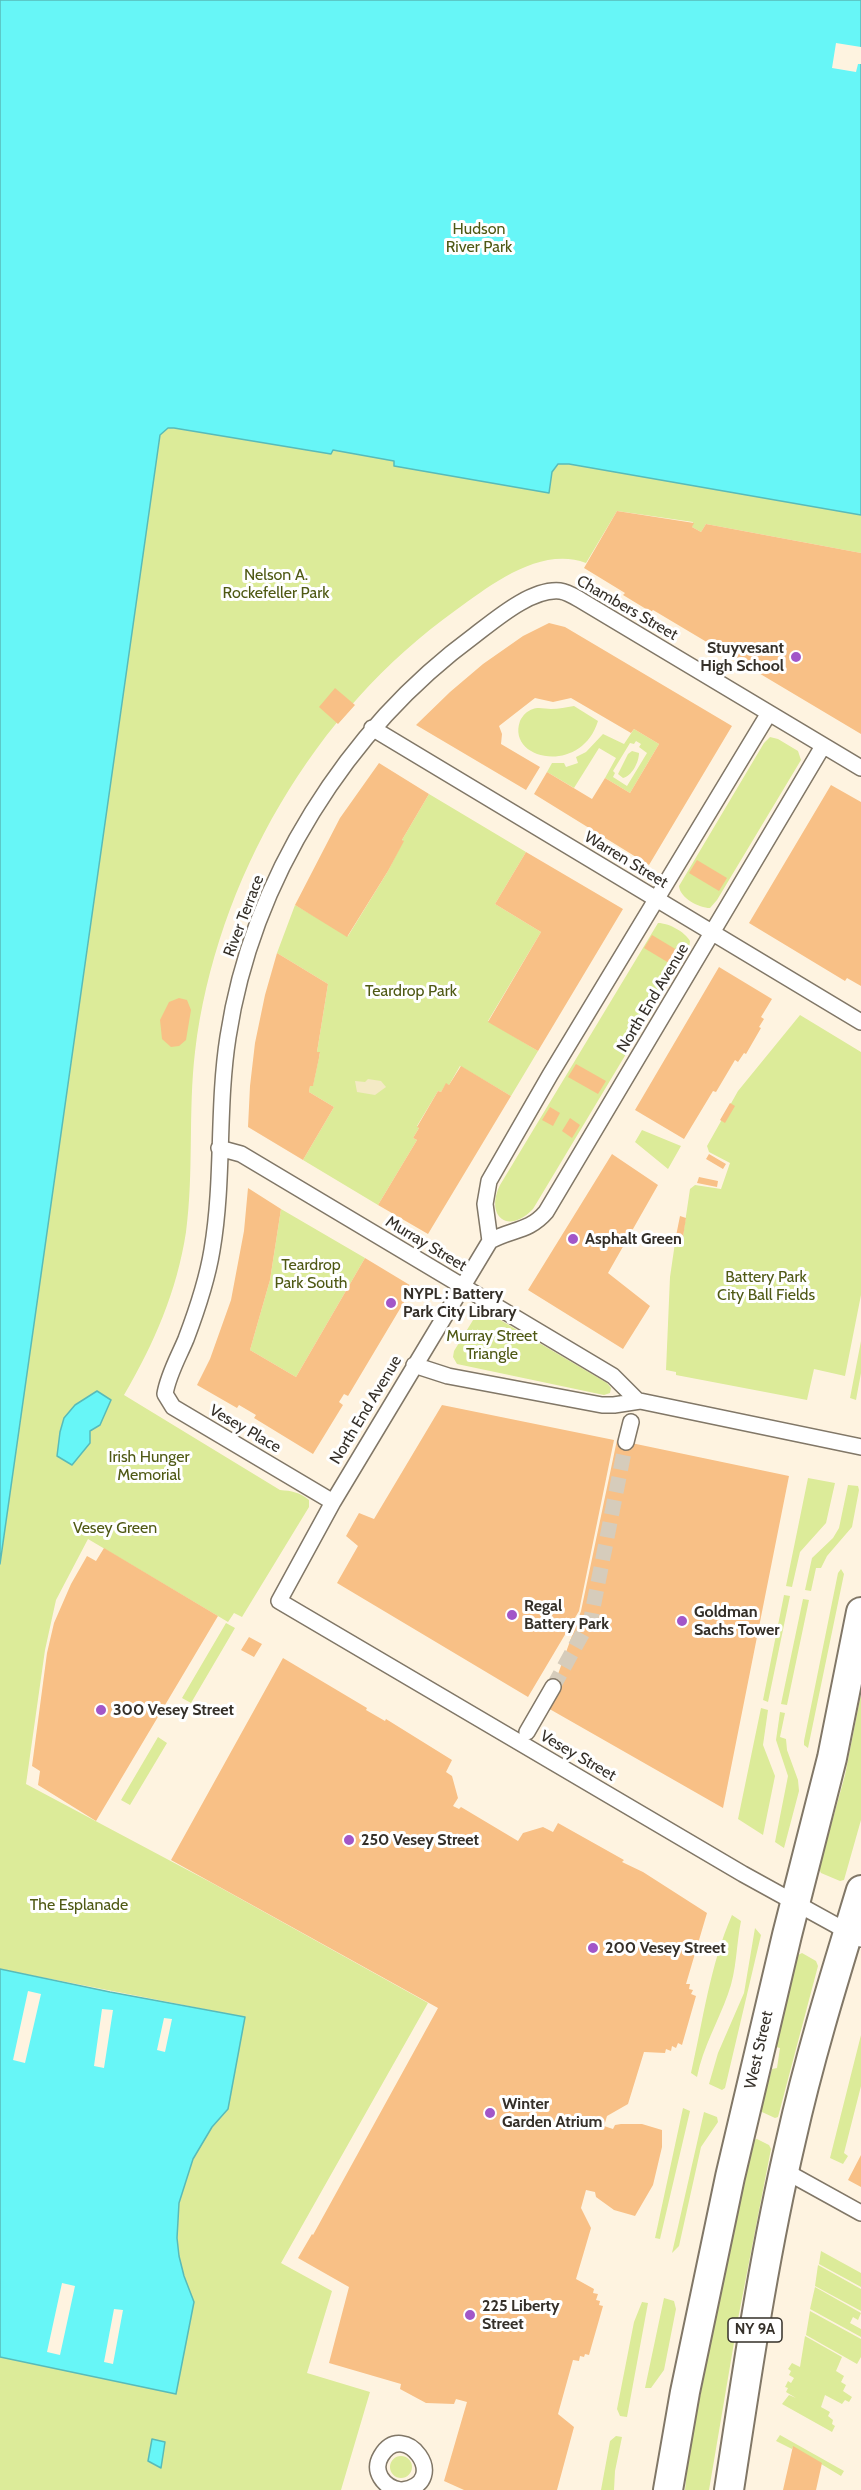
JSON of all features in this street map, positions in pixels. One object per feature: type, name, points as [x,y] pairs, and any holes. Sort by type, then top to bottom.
[{"type":"highway","name":"West Street","points":[[668,2490],[685,2392],[723,2210],[795,1903],[832,1758],[861,1611]]},
{"type":"highway","name":"NY 9A","points":[[729,2490],[746,2379],[785,2171],[805,2084],[854,1936],[861,1890]]},
{"type":"street","name":"Chambers Street","points":[[560,591],[582,601],[861,768]]},
{"type":"street","name":"River Terrace","points":[[172,1372],[200,1301],[212,1253],[218,1205],[219,1148],[228,1035],[250,948],[270,896],[305,825],[372,728],[436,666],[496,619],[521,603],[537,595],[560,591]]},
{"type":"street","points":[[490,1241],[485,1204],[489,1181],[769,713]]},
{"type":"street","name":"Warren Street","points":[[372,728],[861,1022]]},
{"type":"street","name":"North End Avenue","points":[[279,1601],[333,1502],[490,1241],[526,1228],[546,1212],[823,746]]},
{"type":"street","name":"Murray Street","points":[[219,1148],[241,1154],[613,1376],[638,1401]]},
{"type":"street","points":[[414,1365],[448,1376],[602,1405],[638,1401],[861,1447]]},
{"type":"street","name":"Vesey Place","points":[[172,1372],[165,1394],[173,1407],[333,1502]]},
{"type":"street","points":[[626,1442],[631,1422]]},
{"type":"street","name":"Vesey Street","points":[[279,1601],[854,1936]]},
{"type":"street","points":[[528,1732],[553,1687]]},
{"type":"street","points":[[785,2171],[861,2213]]},
{"type":"green space","points":[[861,0],[861,553],[706,524],[701,532],[692,527],[693,522],[617,511],[586,563],[569,559],[534,564],[500,580],[456,610],[405,651],[358,697],[317,749],[280,804],[249,863],[225,925],[206,988],[193,1074],[191,1165],[182,1254],[163,1316],[124,1395],[280,1490],[302,1495],[309,1500],[309,1507],[242,1617],[234,1613],[228,1622],[88,1539],[56,1600],[45,1650],[26,1784],[212,1883],[428,2003],[281,2263],[332,2291],[307,2373],[370,2392],[341,2490],[0,2490],[0,2357],[176,2393],[194,2302],[179,2256],[177,2238],[179,2203],[193,2159],[212,2127],[228,2109],[245,2017],[0,1969],[0,1565],[186,246]]},
{"type":"green space","points":[[574,706],[598,721],[589,738],[577,750],[562,755],[547,756],[534,753],[524,745],[519,734],[520,721],[527,712],[535,708],[554,709]]},
{"type":"green space","points":[[634,729],[659,744],[630,793],[605,778],[616,758],[599,748],[574,788],[547,772],[552,763],[564,763],[566,767],[578,763],[576,757],[586,752],[603,734],[624,744]],"holes":[[[636,741],[641,744],[639,747],[647,753],[627,786],[613,777],[615,773],[613,771],[630,743],[634,744]]]},
{"type":"green space","points":[[770,737],[798,751],[801,760],[717,900],[710,908],[696,904],[686,898],[679,886],[764,743]]},
{"type":"green space","points":[[632,751],[639,753],[638,760],[632,772],[623,778],[618,774],[628,754]]},
{"type":"green space","name":"Teardrop Park","points":[[429,794],[526,852],[495,904],[541,932],[488,1021],[538,1051],[511,1096],[460,1066],[449,1085],[446,1084],[441,1092],[438,1091],[417,1126],[419,1128],[413,1138],[417,1140],[378,1205],[303,1160],[334,1107],[309,1092],[310,1086],[313,1085],[320,1053],[317,1052],[328,984],[277,953],[295,905],[348,936],[388,871],[402,840]]},
{"type":"green space","points":[[658,923],[681,931],[690,941],[689,949],[533,1209],[515,1221],[501,1218],[495,1205],[500,1185]]},
{"type":"green space","name":"Battery Park City Ball Fields","points":[[800,1015],[861,1052],[861,1295],[845,1376],[814,1369],[807,1400],[676,1375],[676,1372],[666,1370],[670,1277],[676,1236],[683,1236],[690,1189],[695,1185],[721,1189],[730,1163],[709,1152],[707,1146],[738,1091]]},
{"type":"green space","points":[[642,1130],[681,1146],[668,1169],[635,1142]]},
{"type":"green space","name":"Teardrop Park South","points":[[281,1209],[365,1258],[296,1377],[250,1350],[270,1280]]},
{"type":"green space","name":"Murray Street Triangle","points":[[485,1311],[607,1383],[611,1388],[610,1393],[604,1395],[457,1364],[453,1357],[454,1351],[478,1312]]},
{"type":"green space","points":[[861,1341],[861,1373],[856,1400],[850,1398]]},
{"type":"green space","points":[[808,1478],[835,1483],[826,1523],[800,1552],[792,1587],[786,1586]]},
{"type":"green space","points":[[848,1485],[858,1486],[859,1490],[852,1527],[827,1556],[821,1568],[816,1568],[811,1591],[805,1590],[812,1558],[833,1538],[839,1528]]},
{"type":"green space","points":[[841,1569],[844,1574],[808,1748],[804,1745],[804,1741],[838,1573]]},
{"type":"green space","points":[[784,1595],[790,1596],[768,1702],[763,1700]]},
{"type":"green space","points":[[803,1599],[809,1600],[787,1705],[781,1704]]},
{"type":"green space","points":[[226,1623],[235,1628],[191,1703],[182,1698]]},
{"type":"green space","points":[[861,1694],[861,1820],[844,1880],[840,1881],[821,1873],[819,1869],[845,1775]]},
{"type":"green space","points":[[761,1708],[768,1710],[763,1745],[775,1776],[763,1835],[738,1819]]},
{"type":"green space","points":[[780,1712],[785,1713],[780,1737],[786,1739],[799,1791],[784,1848],[775,1842],[788,1776],[776,1740]]},
{"type":"green space","points":[[158,1737],[167,1743],[130,1805],[121,1800]]},
{"type":"green space","points":[[732,1915],[741,1921],[733,1976],[697,2077],[691,2073],[708,1993],[718,1953]]},
{"type":"green space","points":[[755,1928],[761,1935],[725,2088],[722,2090],[709,2084],[718,2053],[744,1993]]},
{"type":"green space","points":[[802,1953],[816,1961],[818,1966],[778,2117],[775,2118],[762,2112],[761,2108],[772,2069],[777,2068],[780,2048],[776,2047],[798,1955]]},
{"type":"green space","points":[[861,2035],[861,2086],[844,2153],[848,2156],[843,2164],[830,2158]]},
{"type":"green space","points":[[683,2108],[690,2111],[660,2239],[655,2238]]},
{"type":"green space","points":[[704,2112],[717,2117],[718,2122],[701,2147],[679,2246],[672,2253]]},
{"type":"green space","points":[[757,2139],[769,2145],[771,2149],[738,2319],[709,2490],[685,2490],[689,2452],[727,2261],[754,2140]]},
{"type":"green space","points":[[821,2251],[861,2273],[861,2287],[819,2264]]},
{"type":"green space","points":[[818,2265],[861,2289],[861,2311],[815,2286]]},
{"type":"green space","points":[[815,2287],[861,2313],[858,2320],[853,2317],[850,2323],[861,2329],[861,2337],[810,2309]]},
{"type":"green space","points":[[664,2298],[674,2301],[676,2309],[664,2370],[651,2388],[645,2388]]},
{"type":"green space","points":[[642,2302],[648,2303],[627,2417],[620,2416],[617,2409],[634,2322]]},
{"type":"green space","points":[[810,2311],[861,2339],[861,2357],[857,2364],[806,2335]]},
{"type":"green space","points":[[805,2336],[842,2357],[836,2371],[844,2376],[841,2382],[846,2385],[843,2391],[852,2397],[849,2402],[845,2400],[842,2404],[825,2395],[821,2407],[830,2412],[828,2416],[833,2420],[832,2424],[835,2426],[832,2432],[782,2404],[789,2395],[796,2398],[786,2392],[788,2388],[785,2387],[788,2381],[791,2383],[794,2378],[789,2375],[791,2371],[788,2369],[792,2363],[800,2367]]},
{"type":"green space","points":[[780,2435],[844,2471],[841,2476],[793,2447],[792,2449],[776,2441]]},
{"type":"green space","points":[[616,2436],[622,2437],[615,2471],[614,2490],[601,2490],[610,2441]]},
{"type":"green space","points":[[401,2456],[409,2459],[412,2467],[409,2475],[401,2478],[393,2475],[390,2467],[393,2459]]},
{"type":"sand","points":[[368,1079],[381,1081],[386,1087],[375,1095],[357,1092],[355,1081],[365,1082]]},
{"type":"water","name":"Hudson River Park","points":[[0,0],[861,0],[861,515],[569,464],[558,464],[552,472],[549,493],[394,466],[394,461],[333,450],[331,454],[174,428],[168,428],[160,435],[0,1564]]},
{"type":"water","points":[[97,1391],[111,1400],[100,1425],[90,1431],[90,1443],[72,1465],[57,1456],[64,1418],[75,1405]]},
{"type":"water","points":[[0,1969],[245,2017],[228,2109],[212,2127],[193,2159],[179,2203],[177,2238],[179,2256],[194,2302],[176,2394],[0,2357]]},
{"type":"water","points":[[152,2439],[165,2442],[161,2468],[148,2461]]},
{"type":"pier","points":[[836,43],[861,47],[861,64],[858,64],[856,72],[832,68]]},
{"type":"pier","points":[[28,1991],[41,1994],[25,2063],[13,2060]]},
{"type":"pier","points":[[102,2009],[113,2010],[104,2068],[94,2066]]},
{"type":"pier","points":[[164,2018],[172,2019],[165,2052],[157,2050]]},
{"type":"pier","points":[[62,2283],[75,2286],[60,2355],[47,2352]]},
{"type":"pier","points":[[114,2309],[123,2310],[113,2364],[104,2362]]},
{"type":"building","name":"Stuyvesant High School","points":[[617,511],[694,523],[692,527],[701,532],[706,524],[861,553],[861,734],[653,610],[651,612],[584,568]]},
{"type":"building","points":[[549,623],[565,627],[732,726],[649,865],[534,794],[547,772],[592,799],[605,778],[630,793],[659,744],[634,729],[631,733],[571,698],[553,702],[535,698],[499,726],[502,734],[501,744],[540,767],[526,790],[416,725],[483,664],[523,636]]},
{"type":"building","points":[[335,688],[355,705],[338,724],[319,707]]},
{"type":"building","points":[[379,763],[429,794],[402,840],[404,841],[388,871],[347,937],[295,905],[340,818]]},
{"type":"building","points":[[831,785],[861,802],[861,986],[847,978],[845,981],[749,923]]},
{"type":"building","points":[[526,852],[623,909],[538,1051],[488,1022],[541,932],[495,904]]},
{"type":"building","points":[[697,860],[727,878],[719,891],[689,873]]},
{"type":"building","points":[[652,935],[682,953],[674,966],[644,948]]},
{"type":"building","points":[[277,953],[328,984],[317,1052],[320,1052],[319,1058],[313,1086],[310,1086],[309,1092],[334,1107],[303,1160],[248,1127],[255,1043]]},
{"type":"building","points":[[719,967],[772,999],[761,1017],[764,1019],[759,1027],[761,1028],[746,1054],[744,1053],[738,1062],[735,1060],[684,1139],[635,1110]]},
{"type":"building","points":[[179,998],[187,1000],[191,1010],[186,1040],[179,1046],[171,1047],[162,1039],[160,1020],[169,1002]]},
{"type":"building","points":[[576,1064],[606,1081],[598,1094],[568,1077]]},
{"type":"building","points":[[461,1066],[511,1096],[428,1234],[378,1205],[417,1140],[413,1138],[419,1128],[417,1127],[438,1091],[441,1092],[446,1083],[449,1085]]},
{"type":"building","points":[[730,1103],[735,1106],[725,1123],[720,1120]]},
{"type":"building","points":[[550,1107],[560,1113],[553,1126],[542,1120]]},
{"type":"building","points":[[570,1118],[580,1125],[572,1138],[562,1131]]},
{"type":"building","points":[[612,1154],[658,1185],[608,1273],[650,1306],[623,1349],[528,1290]]},
{"type":"building","points":[[709,1154],[726,1164],[723,1169],[706,1159]]},
{"type":"building","points":[[699,1177],[718,1181],[717,1187],[697,1183]]},
{"type":"building","points":[[248,1188],[281,1209],[270,1280],[250,1350],[296,1377],[365,1258],[413,1287],[348,1396],[344,1394],[339,1402],[343,1405],[313,1454],[254,1418],[256,1415],[239,1405],[237,1408],[197,1385],[210,1359],[231,1300],[244,1231]]},
{"type":"building","points":[[680,1216],[686,1218],[683,1237],[676,1236]]},
{"type":"building","points":[[442,1405],[614,1440],[579,1611],[528,1697],[337,1583],[358,1546],[346,1536],[359,1513],[374,1519]]},
{"type":"building","name":"Goldman Sachs Tower","points":[[617,1440],[789,1476],[723,1808],[546,1707],[581,1611]]},
{"type":"building","name":"300 Vesey Street","points":[[104,1548],[218,1616],[96,1821],[38,1785],[40,1771],[32,1766],[47,1653],[54,1623],[71,1584],[87,1556],[96,1561]]},
{"type":"building","points":[[249,1637],[262,1644],[254,1657],[241,1650]]},
{"type":"building","points":[[283,1658],[452,1760],[446,1772],[452,1776],[458,1798],[453,1806],[459,1809],[461,1807],[518,1841],[523,1833],[543,1827],[553,1832],[558,1823],[624,1860],[622,1862],[643,1872],[707,1913],[686,1984],[690,1984],[689,1989],[693,1990],[691,1994],[696,1996],[682,2045],[678,2043],[676,2048],[672,2046],[671,2051],[666,2049],[665,2053],[644,2052],[628,2104],[607,2116],[604,2126],[613,2129],[615,2125],[642,2124],[662,2130],[662,2147],[653,2185],[635,2216],[614,2210],[596,2197],[595,2192],[586,2190],[581,2208],[591,2228],[576,2279],[594,2289],[593,2293],[598,2294],[596,2300],[600,2301],[599,2305],[603,2306],[589,2355],[580,2356],[579,2361],[573,2360],[558,2414],[574,2427],[557,2490],[464,2490],[444,2481],[467,2402],[456,2399],[454,2404],[426,2403],[400,2389],[401,2384],[329,2363],[349,2287],[298,2258],[313,2235],[438,2008],[171,1860]]},
{"type":"building","points":[[861,2155],[861,2187],[848,2180]]},
{"type":"building","points":[[793,2446],[822,2463],[816,2490],[783,2490]]},
{"type":"tunnel","points":[[553,1687],[591,1618],[626,1442]]},
{"type":"place","name":"Stuyvesant High School","points":[[796,657]]},
{"type":"place","name":"Asphalt Green","points":[[573,1239]]},
{"type":"place","name":"NYPL : Battery Park City Library","points":[[391,1303]]},
{"type":"place","name":"Regal Battery Park","points":[[512,1615]]},
{"type":"place","name":"Goldman Sachs Tower","points":[[682,1621]]},
{"type":"place","name":"300 Vesey Street","points":[[101,1710]]},
{"type":"place","name":"250 Vesey Street","points":[[349,1840]]},
{"type":"place","name":"200 Vesey Street","points":[[593,1948]]},
{"type":"place","name":"Winter Garden Atrium","points":[[490,2113]]},
{"type":"place","name":"225 Liberty Street","points":[[470,2315]]},
{"type":"park label","name":"Nelson A. Rockefeller Park","points":[[276,584]]},
{"type":"park label","name":"Irish Hunger Memorial","points":[[149,1466]]},
{"type":"park label","name":"Vesey Green","points":[[115,1528]]},
{"type":"park label","name":"The Esplanade","points":[[79,1905]]}]
